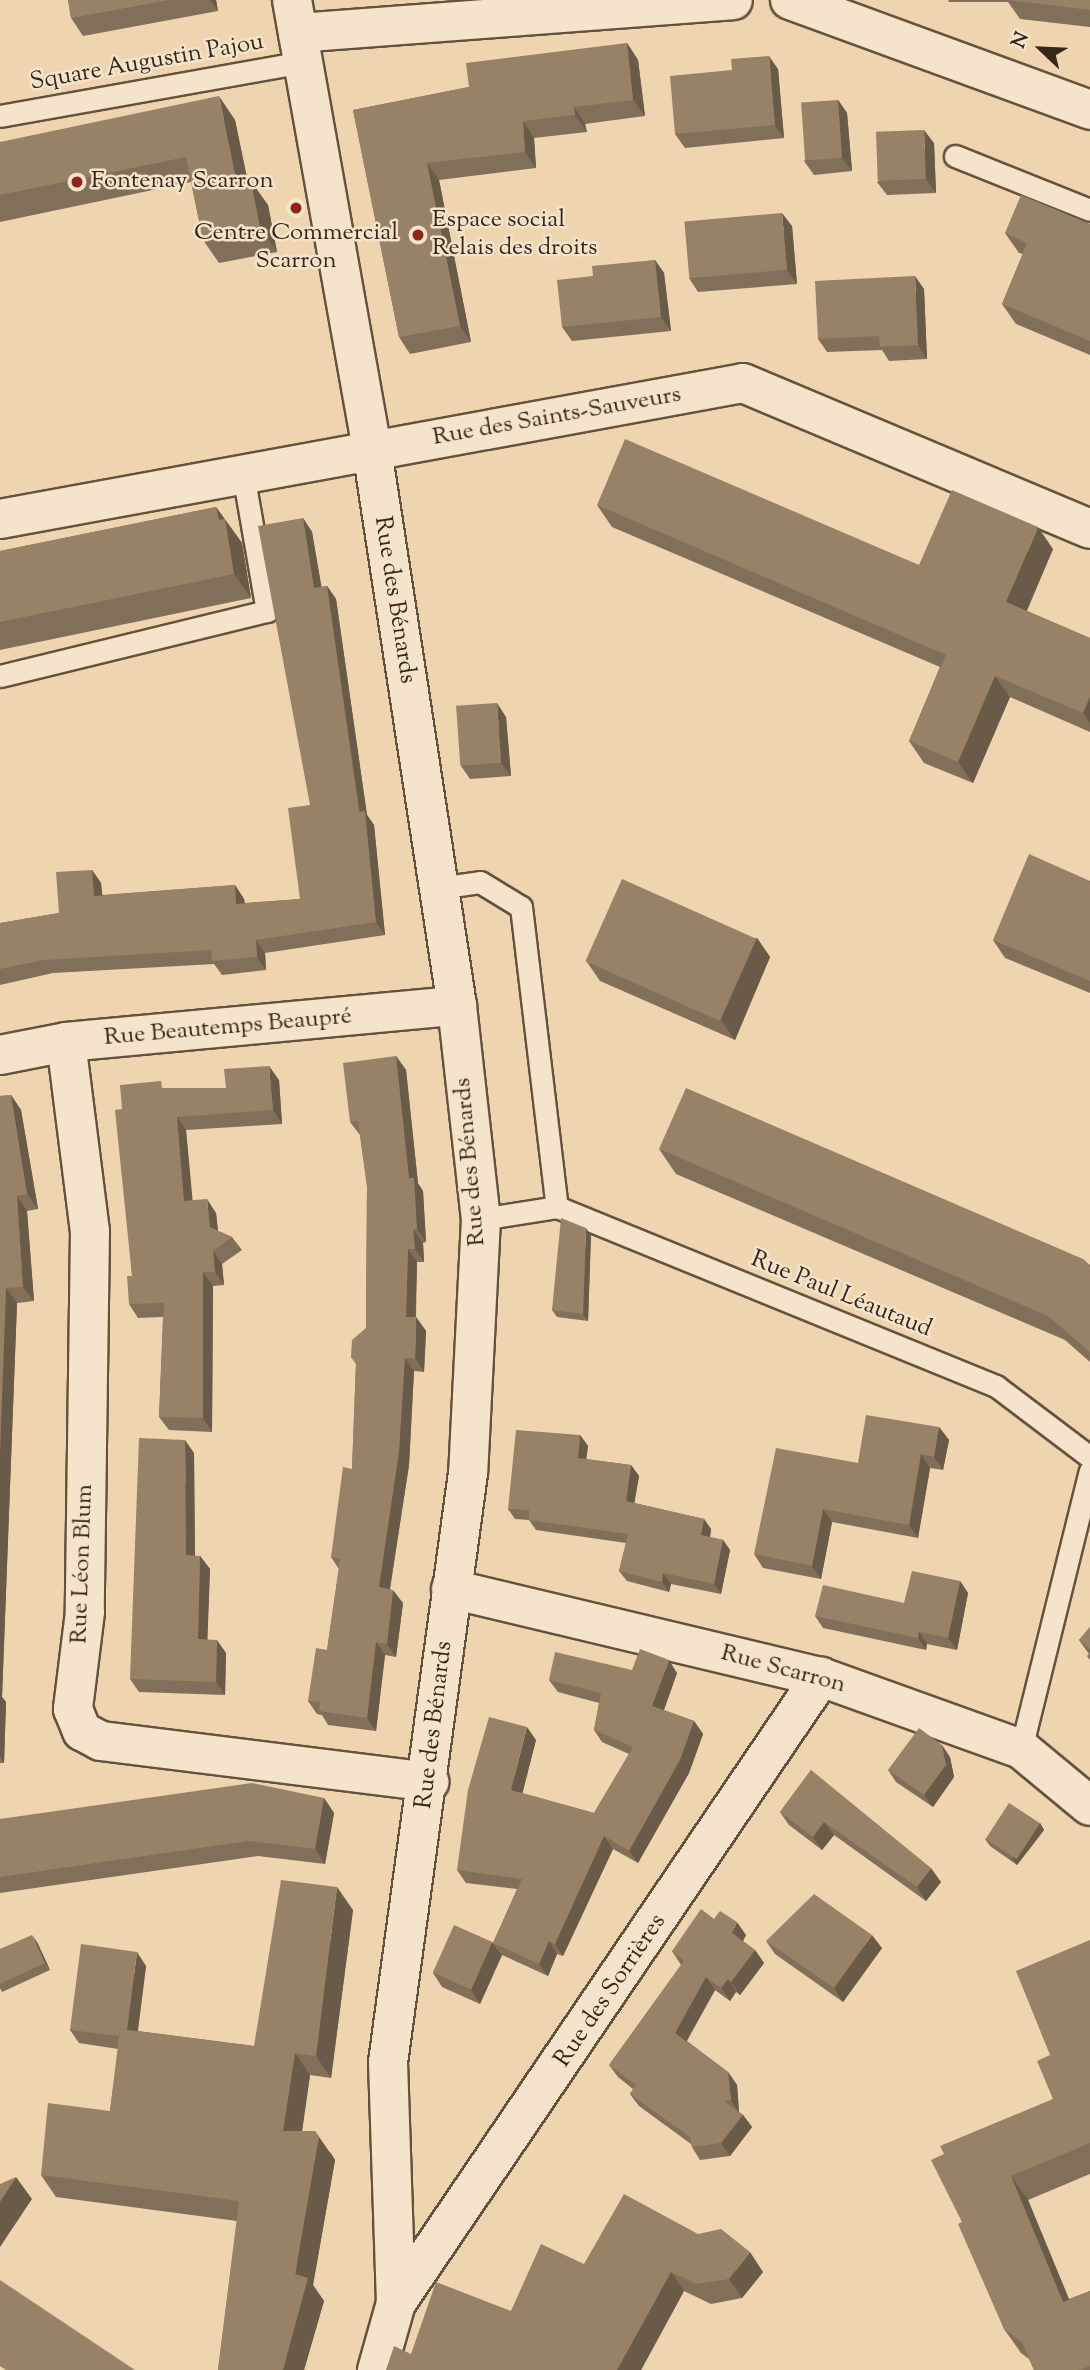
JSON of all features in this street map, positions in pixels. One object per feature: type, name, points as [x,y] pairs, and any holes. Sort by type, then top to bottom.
[{"type":"street","points":[[298,32],[733,0]]},
{"type":"street","points":[[790,0],[1090,110]]},
{"type":"street","name":"Rue des Bénards","points":[[298,32],[372,450],[457,1006],[481,1219],[468,1473],[451,1589],[429,1782],[388,2062],[396,2303],[377,2370]]},
{"type":"street","name":"Rue des Saints-Sauveurs","points":[[0,519],[743,383],[1090,529]]},
{"type":"street","name":"Rue Beautemps Beaupré","points":[[0,1055],[66,1042],[457,1006]]},
{"type":"street","name":"Rue Léon Blum","points":[[66,1042],[90,1231],[85,1612],[72,1709],[82,1731],[101,1741],[429,1782]]},
{"type":"street","name":"Rue Scarron","points":[[451,1589],[821,1677],[1021,1749],[1090,1806]]},
{"type":"street","name":"Rue des Sorrières","points":[[396,2303],[485,2152],[821,1677]]},
{"type":"lane","name":"Square Augustin Pajou","points":[[0,116],[298,32]]},
{"type":"lane","points":[[955,156],[1090,210]]},
{"type":"lane","points":[[0,676],[267,611],[243,474]]},
{"type":"lane","points":[[438,888],[480,882],[521,907],[557,1207],[481,1219]]},
{"type":"lane","name":"Rue Paul Léautaud","points":[[557,1207],[996,1386],[1090,1457]]},
{"type":"lane","points":[[1021,1749],[1090,1471]]},
{"type":"building","points":[[68,0],[169,0],[71,18]]},
{"type":"building","points":[[1007,0],[1090,0],[1090,10]]},
{"type":"building","points":[[627,43],[633,100],[574,107],[575,115],[523,121],[525,152],[427,163],[460,326],[399,337],[353,110],[469,87],[466,63]]},
{"type":"building","points":[[769,56],[775,125],[675,134],[670,76],[732,70],[731,59]]},
{"type":"building","points":[[219,96],[237,184],[251,181],[260,228],[203,240],[186,157],[0,195],[0,142]]},
{"type":"building","points":[[838,100],[842,158],[805,160],[801,103]]},
{"type":"building","points":[[924,130],[926,179],[878,181],[876,132]]},
{"type":"building","points":[[1021,195],[1090,224],[1090,341],[1002,304],[1027,243],[1005,233]]},
{"type":"building","points":[[782,213],[787,270],[689,278],[684,222]]},
{"type":"building","points":[[655,260],[661,317],[562,327],[557,280],[593,276],[592,266]]},
{"type":"building","points":[[915,276],[918,345],[880,347],[879,336],[818,339],[815,281]]},
{"type":"building","points":[[625,439],[919,565],[952,490],[1038,527],[1006,602],[1090,638],[1090,697],[1083,713],[995,676],[958,762],[909,741],[946,655],[597,505]]},
{"type":"building","points":[[216,507],[219,520],[225,519],[234,574],[0,622],[0,551]]},
{"type":"building","points":[[303,518],[314,588],[327,586],[359,812],[365,811],[376,922],[256,940],[257,957],[212,961],[211,950],[44,960],[0,969],[0,923],[59,913],[56,872],[92,870],[94,896],[235,885],[236,904],[300,899],[288,808],[310,805],[258,526]]},
{"type":"building","points":[[497,703],[501,763],[460,766],[456,706]]},
{"type":"building","points":[[1029,854],[1090,881],[1090,981],[993,940]]},
{"type":"building","points":[[622,879],[756,939],[720,1021],[585,961]]},
{"type":"building","points":[[396,1056],[409,1178],[414,1178],[417,1229],[413,1229],[415,1249],[408,1249],[406,1317],[416,1317],[416,1341],[415,1358],[405,1358],[399,1452],[379,1587],[393,1590],[387,1644],[376,1642],[367,1718],[319,1711],[320,1702],[308,1701],[316,1648],[327,1650],[340,1559],[331,1557],[343,1467],[352,1469],[356,1363],[351,1357],[352,1340],[366,1328],[367,1186],[358,1121],[350,1122],[343,1063]]},
{"type":"building","points":[[269,1066],[273,1110],[177,1117],[184,1201],[207,1199],[210,1227],[232,1237],[213,1251],[215,1272],[203,1272],[203,1418],[159,1417],[164,1303],[129,1304],[127,1276],[132,1276],[115,1110],[122,1109],[120,1085],[161,1081],[162,1088],[226,1088],[224,1069]]},
{"type":"building","points":[[686,1088],[1083,1259],[1090,1265],[1090,1352],[1048,1316],[659,1149]]},
{"type":"building","points":[[11,1095],[27,1194],[17,1196],[23,1287],[6,1288],[0,1452],[0,1096]]},
{"type":"building","points":[[561,1218],[586,1228],[583,1314],[552,1310]]},
{"type":"building","points":[[866,1415],[939,1427],[934,1457],[921,1454],[909,1525],[823,1509],[812,1566],[754,1554],[776,1448],[858,1463]]},
{"type":"building","points":[[516,1430],[580,1435],[578,1458],[631,1465],[626,1501],[704,1519],[701,1535],[723,1540],[714,1584],[663,1573],[662,1582],[619,1571],[628,1534],[529,1520],[529,1510],[508,1509]]},
{"type":"building","points":[[139,1438],[185,1440],[186,1555],[200,1556],[198,1639],[217,1640],[216,1682],[130,1679]]},
{"type":"building","points":[[912,1571],[960,1581],[948,1638],[919,1632],[918,1638],[815,1616],[823,1585],[904,1603]]},
{"type":"building","points":[[1090,1627],[1090,1649],[1079,1640]]},
{"type":"building","points":[[640,1649],[669,1660],[652,1706],[694,1721],[680,1760],[629,1851],[604,1836],[555,1944],[549,1941],[539,1964],[493,1943],[522,1879],[457,1870],[468,1790],[489,1717],[527,1727],[511,1790],[594,1813],[633,1747],[594,1730],[601,1693],[549,1680],[555,1652],[632,1670]]},
{"type":"building","points":[[919,1728],[942,1745],[946,1765],[924,1795],[888,1770]]},
{"type":"building","points":[[811,1770],[931,1868],[917,1887],[824,1822],[813,1837],[780,1812]]},
{"type":"building","points":[[252,1783],[324,1798],[315,1849],[248,1841],[0,1877],[0,1819]]},
{"type":"building","points":[[1009,1803],[1040,1823],[1017,1859],[986,1839]]},
{"type":"building","points":[[281,1880],[337,1887],[316,2056],[295,2053],[283,2131],[315,2131],[319,2137],[295,2274],[308,2278],[283,2370],[218,2370],[239,2201],[41,2175],[48,2103],[110,2111],[120,2029],[254,2046]]},
{"type":"building","points":[[814,1894],[872,1935],[834,1988],[766,1941]]},
{"type":"building","points":[[701,1909],[714,1919],[720,1911],[737,1922],[732,1933],[755,1950],[731,1982],[728,1979],[721,1988],[706,1977],[675,2033],[728,2072],[731,2100],[724,2101],[743,2115],[721,2143],[692,2147],[690,2137],[630,2094],[636,2085],[609,2065],[684,1961],[672,1951]]},
{"type":"building","points":[[454,1925],[492,1942],[471,1990],[433,1973]]},
{"type":"building","points":[[32,1935],[45,1963],[0,1984],[0,1949]]},
{"type":"building","points":[[1090,1940],[1090,2143],[1011,2176],[1063,2302],[1090,2291],[1090,2366],[1079,2370],[1034,2370],[1022,2342],[1004,2329],[958,2224],[962,2222],[931,2160],[944,2154],[940,2146],[1053,2099],[1037,2061],[1050,2055],[1016,1971]]},
{"type":"building","points":[[81,1944],[137,1952],[127,2030],[120,2029],[119,2036],[70,2030]]},
{"type":"building","points":[[16,2177],[0,2201],[0,2184]]},
{"type":"building","points":[[624,2194],[698,2234],[721,2229],[750,2252],[729,2279],[697,2284],[671,2272],[617,2370],[386,2370],[394,2346],[411,2354],[436,2282],[511,2311],[541,2244],[584,2264]]},
{"type":"building","points":[[0,2280],[135,2370],[6,2370],[0,2366]]},
{"type":"place","name":"Fontenay Scarron","points":[[77,182]]},
{"type":"place","name":"Centre Commercial Scarron","points":[[296,208]]},
{"type":"place","name":"Espace social Relais des droits","points":[[418,235]]}]
